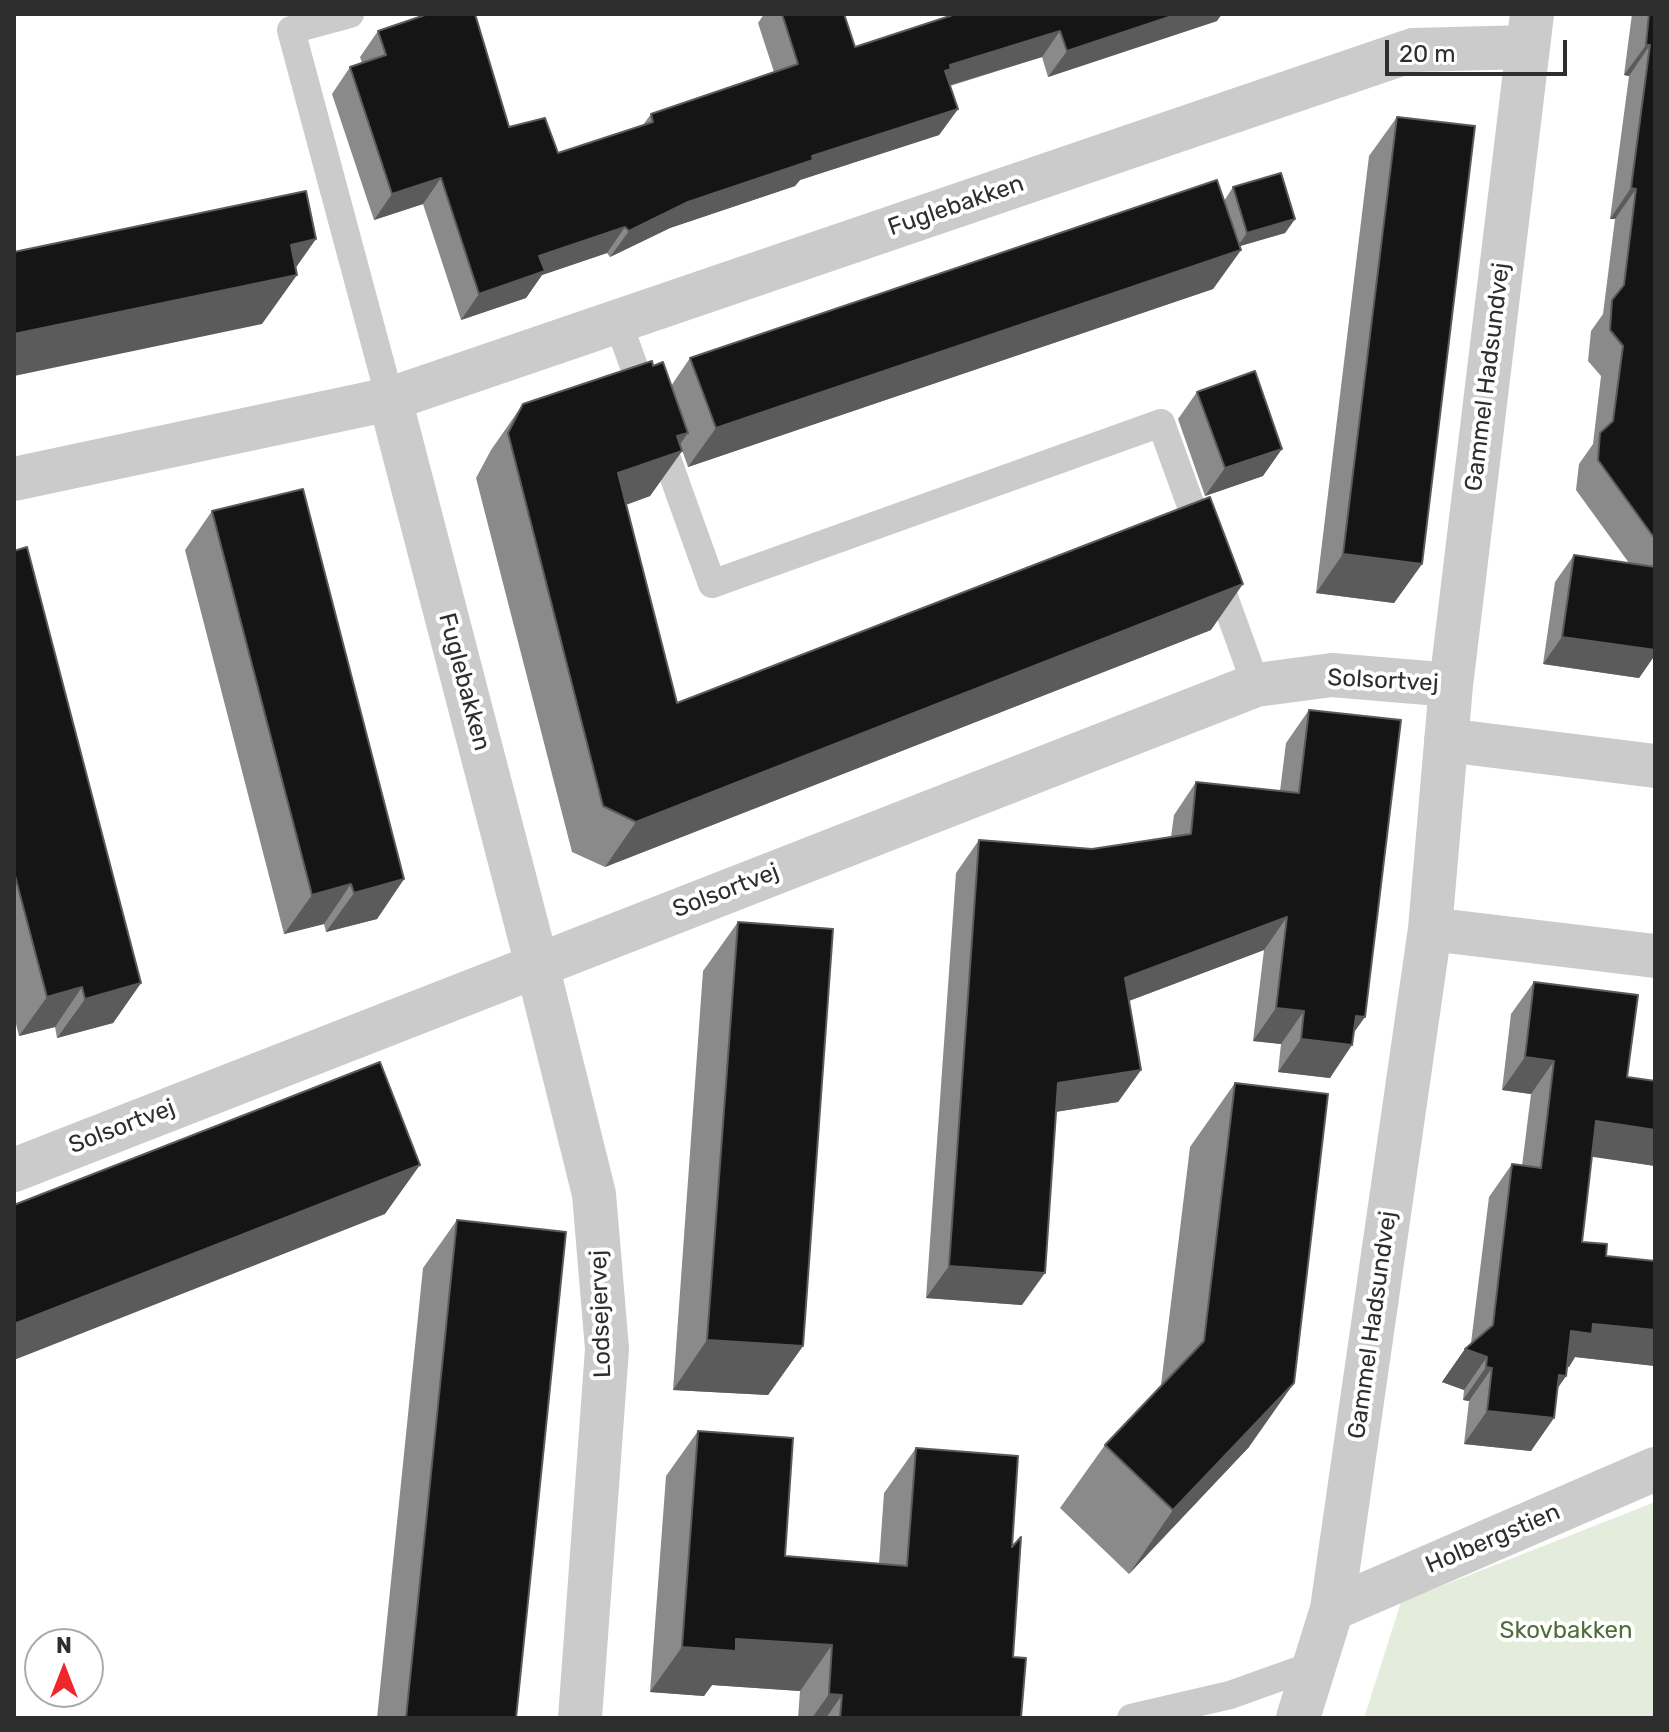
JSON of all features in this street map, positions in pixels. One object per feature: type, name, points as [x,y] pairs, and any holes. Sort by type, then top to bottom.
[{"type":"street","name":"Fuglebakken","points":[[14,479],[390,399],[1413,50],[1530,30]]},
{"type":"street","name":"Gammel Hadsundvej","points":[[1298,1718],[1332,1609],[1430,929],[1451,685],[1530,30]]},
{"type":"street","name":"Fuglebakken","points":[[390,399],[537,965]]},
{"type":"street","name":"Solsortvej","points":[[14,1170],[1256,685],[1332,675],[1451,685]]},
{"type":"street","points":[[1446,740],[1655,766]]},
{"type":"street","points":[[1430,929],[1655,956]]},
{"type":"street","name":"Lodsejervej","points":[[537,965],[594,1194],[607,1349],[580,1718]]},
{"type":"street","name":"Holbergstien","points":[[1332,1609],[1655,1469]]},
{"type":"lane","points":[[350,14],[291,30],[390,399]]},
{"type":"lane","points":[[618,322],[712,584],[1161,423],[1256,685]]},
{"type":"lane","points":[[1131,1718],[1230,1695],[1314,1665]]},
{"type":"green space","name":"Skovbakken","points":[[1655,1502],[1655,1718],[1364,1718],[1401,1602]]},
{"type":"building","points":[[428,14],[475,14],[509,127],[545,118],[558,153],[653,122],[651,114],[798,64],[782,14],[844,14],[855,47],[956,14],[1178,14],[1067,51],[1060,31],[950,65],[951,69],[945,71],[958,109],[812,156],[813,160],[688,202],[629,231],[625,227],[539,256],[545,271],[479,294],[441,178],[392,194],[350,67],[386,55],[378,31]]},
{"type":"building","points":[[1649,14],[1655,14],[1655,539],[1598,460],[1600,433],[1613,421],[1623,346],[1610,330],[1612,300],[1624,285],[1636,189],[1631,188],[1650,45],[1646,45]]},
{"type":"building","points":[[1397,117],[1475,126],[1422,564],[1343,554]]},
{"type":"building","points":[[1281,173],[1295,219],[1247,233],[1233,187]]},
{"type":"building","points":[[1217,180],[1241,250],[716,428],[690,358]]},
{"type":"building","points":[[306,191],[316,239],[291,245],[297,275],[14,334],[14,252]]},
{"type":"building","points":[[652,361],[653,366],[663,362],[688,433],[677,436],[682,451],[618,473],[677,703],[1210,497],[1243,584],[636,822],[603,806],[508,433],[523,404]]},
{"type":"building","points":[[1255,371],[1282,449],[1225,468],[1197,392]]},
{"type":"building","points":[[303,489],[404,879],[354,893],[351,884],[312,895],[212,511]]},
{"type":"building","points":[[27,547],[141,983],[85,999],[82,987],[47,997],[14,872],[14,551]]},
{"type":"building","points":[[1574,555],[1655,567],[1655,650],[1562,637]]},
{"type":"building","points":[[1309,710],[1401,720],[1365,1017],[1356,1016],[1352,1045],[1301,1039],[1304,1011],[1276,1008],[1287,917],[1125,978],[1141,1070],[1058,1083],[1045,1273],[949,1266],[979,840],[1092,849],[1191,834],[1196,782],[1299,793]]},
{"type":"building","points":[[738,922],[833,929],[803,1346],[707,1340]]},
{"type":"building","points":[[1534,982],[1638,995],[1627,1077],[1655,1081],[1655,1130],[1596,1121],[1582,1242],[1607,1244],[1606,1256],[1655,1261],[1655,1330],[1593,1324],[1592,1334],[1571,1331],[1566,1376],[1559,1375],[1554,1418],[1487,1411],[1492,1368],[1486,1367],[1487,1357],[1465,1349],[1493,1325],[1512,1164],[1541,1168],[1554,1061],[1525,1057]]},
{"type":"building","points":[[380,1062],[420,1165],[14,1324],[14,1205]]},
{"type":"building","points":[[1235,1083],[1328,1094],[1294,1383],[1173,1510],[1105,1445],[1204,1341]]},
{"type":"building","points":[[457,1220],[566,1232],[516,1718],[406,1718]]},
{"type":"building","points":[[698,1431],[793,1438],[785,1556],[907,1566],[916,1448],[1018,1456],[1012,1547],[1021,1537],[1013,1657],[1026,1658],[1021,1718],[840,1718],[842,1695],[829,1694],[832,1645],[736,1639],[736,1651],[682,1647]]}]
